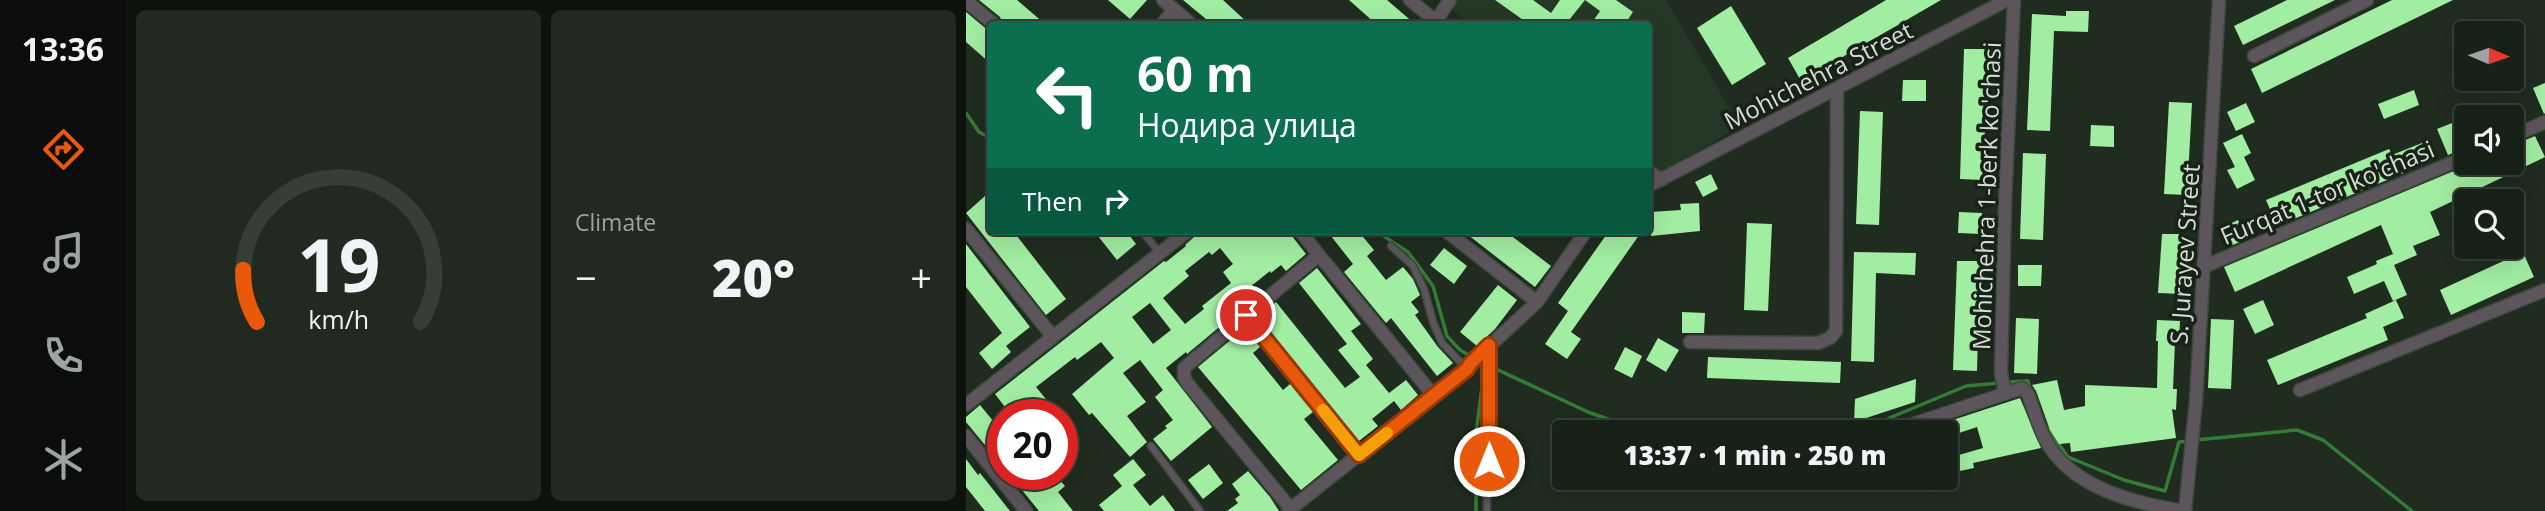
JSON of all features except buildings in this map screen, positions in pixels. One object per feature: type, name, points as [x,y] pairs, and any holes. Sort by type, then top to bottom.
[{"type":"street","points":[[1163,0],[1187,21]]},
{"type":"street","points":[[1410,0],[1435,21]]},
{"type":"street","points":[[1438,21],[1450,0]]},
{"type":"street","name":"Mohichehra Street","points":[[1652,184],[2007,0]]},
{"type":"street","name":"Mohichehra 1-berk ko'chasi","points":[[2005,393],[2001,373],[2014,0]]},
{"type":"street","name":"S. Jurayev Street","points":[[2186,511],[2196,400],[2219,0]]},
{"type":"street","points":[[2254,56],[2367,0]]},
{"type":"street","points":[[966,1],[990,21]]},
{"type":"street","points":[[1165,21],[1174,10]]},
{"type":"street","points":[[1690,342],[1818,343],[1830,338],[1836,331],[1837,89]]},
{"type":"street","points":[[2524,131],[2545,122]]},
{"type":"street","name":"Furqat 1-tor ko'chasi","points":[[2204,266],[2454,162]]},
{"type":"street","points":[[1652,174],[1661,180]]},
{"type":"street","points":[[966,229],[1053,337]]},
{"type":"street","points":[[966,405],[1182,235]]},
{"type":"street","points":[[1303,235],[1434,396]]},
{"type":"street","points":[[1451,235],[1537,302]]},
{"type":"street","points":[[1319,255],[1184,368],[1184,377],[1290,510],[1468,367],[1537,302],[1583,235]]},
{"type":"street","points":[[2300,390],[2545,290]]},
{"type":"street","points":[[1246,315],[1359,455]]},
{"type":"street","points":[[1926,420],[2018,389],[2025,390],[2045,439],[2057,456],[2098,487],[2152,506],[2186,511]]},
{"type":"street","points":[[966,436],[1026,511]]},
{"type":"lane","points":[[1145,235],[1159,252]]},
{"type":"lane","points":[[1391,246],[1413,266],[1443,343],[1468,367]]},
{"type":"lane","points":[[1487,511],[1489,346]]},
{"type":"lane","points":[[1151,446],[1200,511]]},
{"type":"shaded area","points":[[1457,0],[1666,0],[1740,126],[1661,172],[1652,164],[1652,21],[1467,21],[1451,9]]},
{"type":"waterway","points":[[966,113],[979,132],[987,136]]},
{"type":"waterway","points":[[1382,235],[1408,252],[1433,286],[1447,336],[1460,350],[1472,357]]},
{"type":"waterway","points":[[1479,361],[1610,420]]},
{"type":"waterway","points":[[1476,511],[1476,433],[1485,364]]},
{"type":"waterway","points":[[2007,382],[2028,381],[2030,389]]},
{"type":"waterway","points":[[1885,420],[1966,386],[1999,383]]},
{"type":"waterway","points":[[2043,422],[2068,457],[2124,480],[2165,491],[2179,442],[2188,441]]},
{"type":"waterway","points":[[2196,440],[2297,430],[2323,440],[2412,511]]},
{"type":"slow traffic","points":[[1323,410],[1359,455],[1387,433]]},
{"type":"route","points":[[1246,315],[1359,455],[1467,369],[1489,345],[1489,461]]}]
